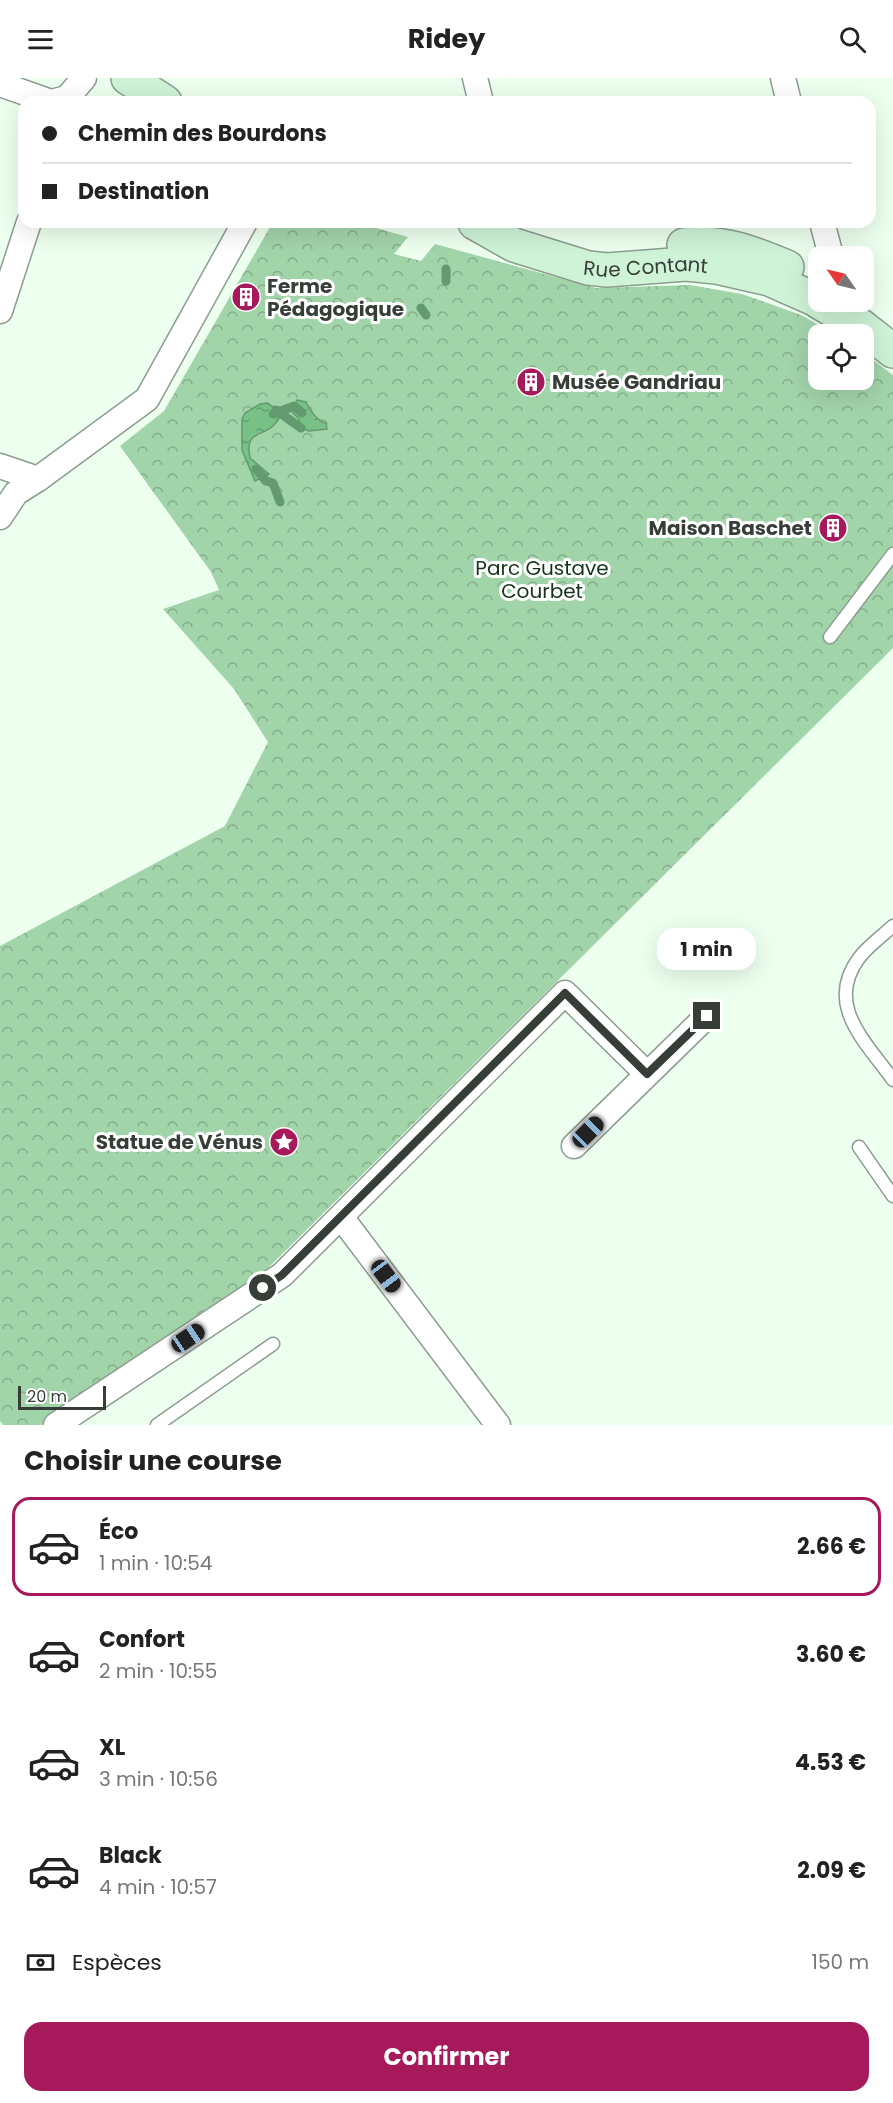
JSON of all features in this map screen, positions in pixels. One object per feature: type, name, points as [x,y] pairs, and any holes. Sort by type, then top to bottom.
[{"type":"main road","name":"Rue Contant","points":[[485,228],[514,245],[588,268],[607,270],[686,264],[716,267],[769,279],[808,292]]},
{"type":"main road","name":"Rue Contant","points":[[842,312],[893,351]]},
{"type":"main road","points":[[874,312],[893,326]]},
{"type":"street","points":[[476,78],[480,96]]},
{"type":"street","points":[[783,78],[788,96]]},
{"type":"street","points":[[69,96],[81,82]]},
{"type":"street","points":[[0,84],[34,96]]},
{"type":"street","points":[[0,311],[27,228]]},
{"type":"street","points":[[0,517],[16,493],[147,399],[242,228]]},
{"type":"street","points":[[824,228],[828,246]]},
{"type":"street","points":[[0,466],[38,479]]},
{"type":"street","points":[[56,1425],[282,1275],[565,993],[647,1074]]},
{"type":"street","points":[[574,1146],[707,1016]]},
{"type":"street","points":[[341,1217],[498,1425]]},
{"type":"lane","points":[[830,637],[893,554]]},
{"type":"lane","points":[[893,926],[860,957],[848,976],[844,999],[849,1018],[893,1080]]},
{"type":"lane","points":[[859,1147],[893,1196]]},
{"type":"lane","points":[[157,1425],[273,1344]]},
{"type":"green space","name":"Parc Gustave Courbet","points":[[270,228],[376,228],[408,237],[394,254],[421,261],[435,244],[596,288],[690,285],[742,294],[801,315],[817,324],[808,324],[808,390],[874,390],[874,361],[893,375],[893,648],[257,1279],[41,1425],[3,1425],[0,1421],[0,946],[225,826],[268,742],[234,689],[163,609],[219,590],[211,572],[120,446],[164,411]]},
{"type":"water","points":[[297,400],[306,402],[316,418],[326,423],[327,429],[309,431],[301,428],[299,419],[292,412]]},
{"type":"water","points":[[267,403],[278,410],[284,408],[274,425],[252,438],[250,443],[250,458],[269,474],[255,481],[242,450],[242,419],[245,413],[260,404]]},
{"type":"waterway","points":[[446,269],[446,281]]},
{"type":"waterway","points":[[421,308],[426,315]]},
{"type":"waterway","points":[[273,414],[294,406],[302,413]]},
{"type":"waterway","points":[[276,410],[301,428]]},
{"type":"waterway","points":[[256,469],[266,481],[273,483],[280,502]]},
{"type":"place","name":"Ferme Pédagogique","points":[[246,297]]},
{"type":"place","name":"Musée Gandriau","points":[[531,382]]},
{"type":"place","name":"Maison Baschet","points":[[833,528]]},
{"type":"place","name":"Statue de Vénus","points":[[284,1142]]},
{"type":"route","points":[[263,1288],[282,1275],[565,993],[647,1074],[707,1016]]}]
